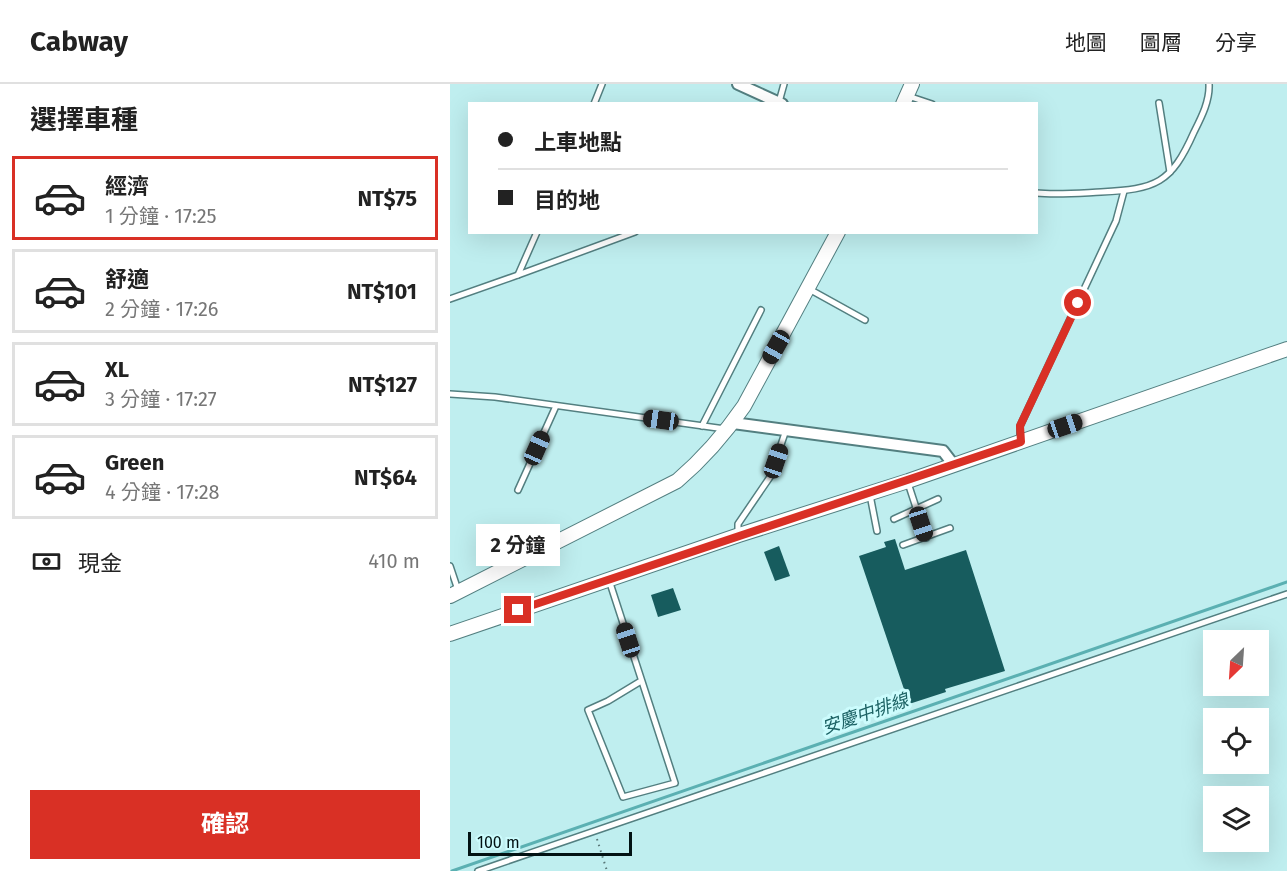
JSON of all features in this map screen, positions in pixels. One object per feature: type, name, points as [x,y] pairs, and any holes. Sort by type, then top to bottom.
[{"type":"main road","points":[[454,594],[677,481],[706,456],[731,426],[837,234]]},
{"type":"main road","points":[[450,634],[738,535],[908,481],[1287,350]]},
{"type":"street","points":[[738,84],[774,102]]},
{"type":"street","points":[[731,426],[786,430],[943,450],[953,464]]},
{"type":"lane","points":[[595,102],[602,84]]},
{"type":"lane","points":[[774,102],[784,84]]},
{"type":"lane","points":[[1038,193],[1138,190],[1155,184],[1170,172],[1183,156],[1204,111],[1209,84]]},
{"type":"lane","points":[[907,94],[927,102]]},
{"type":"lane","points":[[1159,103],[1170,172]]},
{"type":"lane","points":[[1021,442],[1020,426],[1116,221],[1124,190]]},
{"type":"lane","points":[[518,275],[536,234]]},
{"type":"lane","points":[[450,299],[630,234]]},
{"type":"lane","points":[[808,289],[866,320]]},
{"type":"lane","points":[[702,426],[760,310]]},
{"type":"lane","points":[[450,394],[702,426],[731,426]]},
{"type":"lane","points":[[518,490],[556,406]]},
{"type":"lane","points":[[738,535],[738,524],[770,477],[786,430]]},
{"type":"lane","points":[[908,481],[926,538]]},
{"type":"lane","points":[[870,492],[878,531]]},
{"type":"lane","points":[[894,519],[938,499]]},
{"type":"lane","points":[[903,545],[950,528]]},
{"type":"lane","points":[[450,566],[454,594]]},
{"type":"lane","points":[[608,579],[675,783],[623,797],[588,710],[641,681]]},
{"type":"lane","points":[[478,871],[1287,594]]},
{"type":"path","points":[[594,830],[607,871]]},
{"type":"building","points":[[895,539],[905,570],[966,550],[1005,671],[945,689],[946,692],[909,704],[859,556],[886,547],[884,542]]},
{"type":"building","points":[[779,546],[790,576],[775,581],[764,552]]},
{"type":"building","points":[[673,588],[681,610],[658,617],[651,595]]},
{"type":"waterway","name":"安慶中排線","points":[[452,871],[1287,582]]},
{"type":"route","points":[[518,610],[1021,442],[1020,426],[1078,303]]}]
